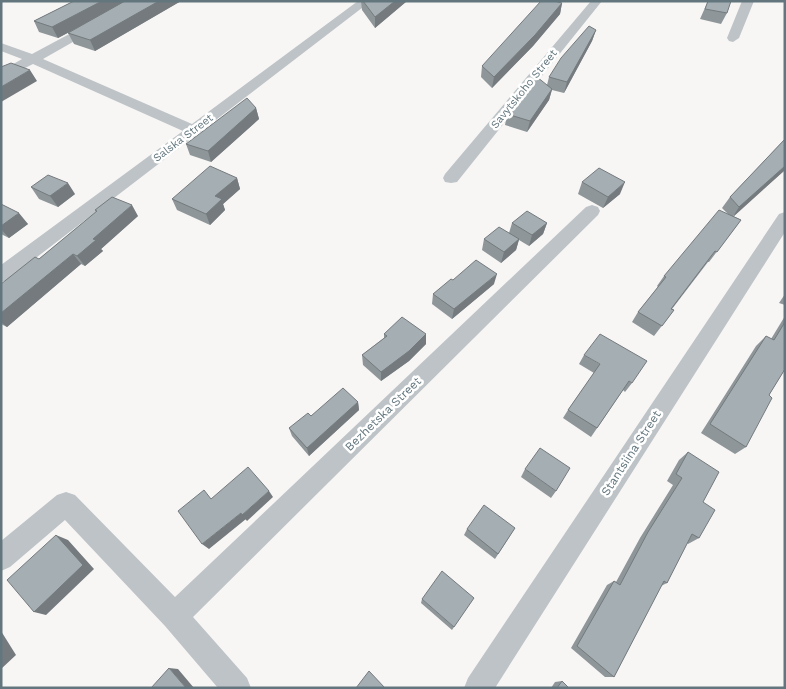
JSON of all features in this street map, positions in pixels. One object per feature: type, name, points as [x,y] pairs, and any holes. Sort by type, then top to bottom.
[{"type":"street","points":[[1,76],[140,1]]},
{"type":"street","name":"Salska Street","points":[[1,275],[366,1]]},
{"type":"street","name":"Savytskoho Street","points":[[451,178],[596,1]]},
{"type":"street","points":[[732,38],[748,1]]},
{"type":"street","points":[[1,47],[33,59],[193,130]]},
{"type":"street","name":"Bezhetska Street","points":[[175,616],[592,211]]},
{"type":"street","name":"Stantsiina Street","points":[[478,688],[785,218]]},
{"type":"street","points":[[1,558],[66,504],[175,616],[237,688]]},
{"type":"building","points":[[74,1],[102,1],[52,27],[34,21]]},
{"type":"building","points":[[125,1],[159,1],[90,40],[68,33]]},
{"type":"building","points":[[363,1],[395,1],[375,17]]},
{"type":"building","points":[[541,1],[562,3],[535,35],[494,77],[482,66]]},
{"type":"building","points":[[708,1],[731,1],[727,13],[705,9]]},
{"type":"building","points":[[589,26],[596,30],[567,82],[549,77],[561,58]]},
{"type":"building","points":[[11,63],[30,70],[1,87],[1,67]]},
{"type":"building","points":[[537,77],[552,89],[530,121],[507,114]]},
{"type":"building","points":[[247,98],[256,108],[208,151],[186,144]]},
{"type":"building","points":[[785,139],[785,166],[739,207],[730,197]]},
{"type":"building","points":[[210,166],[237,178],[215,196],[222,199],[206,214],[172,199]]},
{"type":"building","points":[[599,168],[625,182],[608,197],[582,182]]},
{"type":"building","points":[[48,175],[68,183],[50,196],[31,187]]},
{"type":"building","points":[[112,197],[132,205],[93,239],[96,240],[77,256],[73,254],[1,313],[1,284],[35,257],[39,259]]},
{"type":"building","points":[[1,204],[19,213],[1,226]]},
{"type":"building","points":[[719,210],[741,220],[671,309],[674,310],[662,326],[638,312],[666,277],[664,276]]},
{"type":"building","points":[[527,211],[547,223],[532,235],[512,223]]},
{"type":"building","points":[[499,227],[519,239],[504,252],[484,239]]},
{"type":"building","points":[[476,260],[497,274],[454,309],[433,294],[451,279],[453,280]]},
{"type":"building","points":[[402,317],[426,334],[409,351],[381,372],[362,355],[387,336],[384,334]]},
{"type":"building","points":[[785,322],[785,369],[769,395],[772,398],[746,447],[710,424],[766,336],[774,340]]},
{"type":"building","points":[[600,334],[647,361],[632,383],[629,381],[597,428],[568,410],[600,364],[584,355]]},
{"type":"building","points":[[343,388],[358,402],[307,448],[289,428],[308,413],[311,416]]},
{"type":"building","points":[[540,448],[570,468],[556,491],[525,469]]},
{"type":"building","points":[[688,452],[719,472],[703,502],[715,510],[699,538],[692,534],[667,583],[664,581],[614,677],[577,646],[614,581],[620,585],[648,532],[682,478],[676,474]]},
{"type":"building","points":[[248,467],[269,491],[242,515],[241,513],[202,544],[178,511],[204,490],[211,499]]},
{"type":"building","points":[[484,505],[515,528],[498,554],[467,529]]},
{"type":"building","points":[[56,535],[83,565],[34,612],[7,580]]},
{"type":"building","points":[[442,571],[474,598],[454,627],[422,599]]},
{"type":"building","points":[[169,668],[186,688],[151,688]]},
{"type":"building","points":[[369,671],[385,688],[356,688]]},
{"type":"building","points":[[562,681],[569,688],[557,688]]}]
